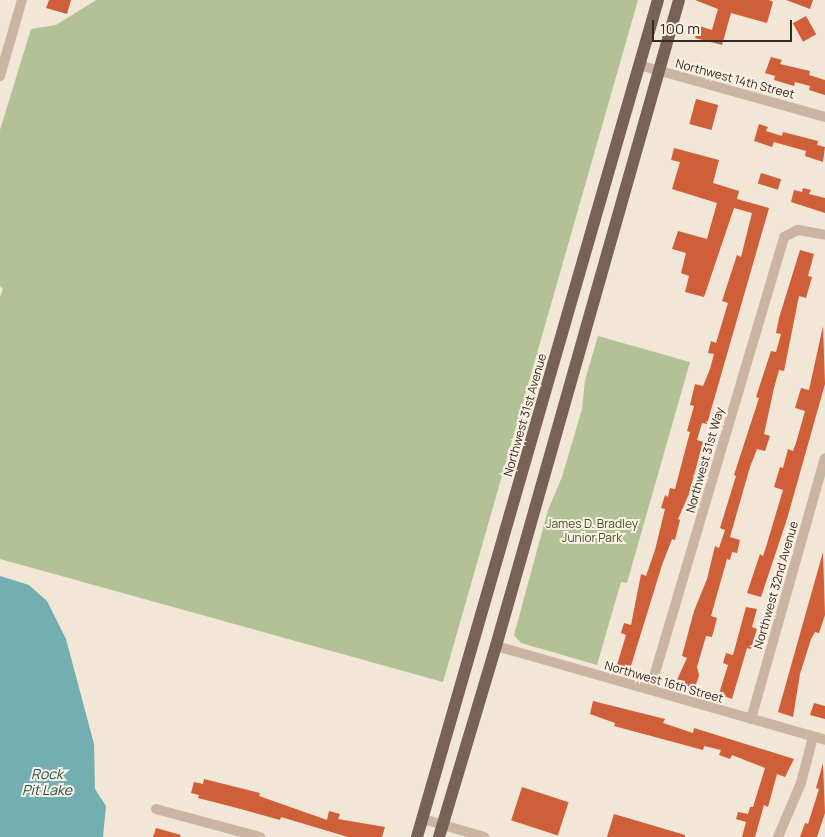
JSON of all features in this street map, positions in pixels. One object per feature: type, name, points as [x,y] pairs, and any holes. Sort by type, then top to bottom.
[{"type":"main road","name":"Northwest 31st Avenue","points":[[417,837],[483,617],[658,0]]},
{"type":"main road","points":[[440,831],[496,646],[679,0]]},
{"type":"main road","points":[[483,617],[484,630],[496,646]]},
{"type":"street","points":[[0,76],[22,0]]},
{"type":"street","name":"Northwest 14th Street","points":[[639,65],[825,117]]},
{"type":"street","name":"Northwest 31st Way","points":[[650,690],[784,237],[798,230],[825,235]]},
{"type":"street","name":"Northwest 32nd Avenue","points":[[751,719],[825,458]]},
{"type":"street","name":"Northwest 16th Street","points":[[496,646],[825,740]]},
{"type":"street","points":[[778,837],[801,783],[813,737]]},
{"type":"street","points":[[156,809],[260,837]]},
{"type":"street","points":[[423,819],[440,831],[484,837]]},
{"type":"green space","points":[[96,0],[638,0],[443,682],[0,559],[0,297],[3,289],[0,286],[0,130],[31,29],[56,25]]},
{"type":"green space","name":"James D. Bradley Junior Park","points":[[598,336],[690,362],[627,583],[621,582],[597,665],[521,643],[514,635],[548,510],[562,477],[582,409],[585,380]]},
{"type":"water","name":"Rock Pit Lake","points":[[0,576],[29,585],[47,601],[66,639],[94,744],[95,789],[106,806],[103,837],[0,837]]},
{"type":"building","points":[[49,0],[71,0],[67,14],[46,8]]},
{"type":"building","points":[[695,0],[769,0],[773,2],[767,23],[731,13],[722,45],[695,38],[699,26],[712,30],[718,9]]},
{"type":"building","points":[[786,0],[813,0],[810,9]]},
{"type":"building","points":[[806,16],[816,34],[803,42],[793,23]]},
{"type":"building","points":[[771,57],[782,60],[780,64],[810,71],[809,75],[825,80],[825,95],[809,90],[810,86],[795,82],[794,86],[774,80],[775,76],[765,73]]},
{"type":"building","points":[[696,99],[718,105],[711,130],[689,124]]},
{"type":"building","points":[[759,124],[768,127],[766,131],[782,136],[783,132],[818,141],[817,145],[825,147],[823,162],[805,156],[806,151],[774,142],[772,147],[754,141]]},
{"type":"building","points":[[674,148],[719,160],[713,183],[739,191],[737,199],[769,208],[707,424],[702,423],[697,440],[703,442],[689,494],[678,519],[680,520],[675,540],[672,539],[662,565],[630,669],[617,665],[626,635],[621,633],[624,623],[631,625],[641,574],[646,576],[655,550],[665,509],[661,508],[665,495],[668,497],[670,488],[675,489],[690,432],[687,431],[694,406],[690,405],[695,384],[703,386],[710,369],[714,354],[708,353],[711,341],[716,343],[728,303],[722,301],[737,255],[741,257],[752,213],[734,208],[704,297],[685,292],[689,276],[681,273],[686,253],[672,249],[678,231],[707,239],[717,203],[672,189],[680,162],[671,160]]},
{"type":"building","points":[[761,173],[781,179],[778,190],[758,184]]},
{"type":"building","points":[[803,188],[811,190],[809,194],[825,198],[825,213],[791,202],[794,190],[802,192]]},
{"type":"building","points":[[800,250],[814,254],[808,276],[812,277],[806,298],[799,296],[784,371],[779,370],[774,388],[764,434],[770,436],[765,451],[757,449],[730,537],[740,540],[737,553],[732,552],[730,560],[727,559],[711,616],[717,618],[712,637],[706,636],[697,667],[699,675],[695,688],[676,682],[687,658],[682,656],[694,611],[707,579],[715,546],[719,548],[725,530],[720,528],[736,476],[734,475],[759,398],[756,397],[771,351],[776,352],[781,334],[776,333],[779,318]]},
{"type":"building","points":[[823,326],[825,384],[787,519],[761,597],[747,593],[760,554],[763,556],[783,490],[774,487],[780,467],[783,468],[788,449],[793,451],[796,443],[805,411],[795,408],[801,388],[809,390]]},
{"type":"building","points":[[823,552],[825,615],[819,633],[815,632],[811,639],[800,674],[793,717],[778,712]]},
{"type":"building","points":[[746,607],[757,609],[752,627],[757,629],[751,649],[747,648],[732,699],[719,694],[728,665],[723,663],[726,653],[733,655]]},
{"type":"building","points":[[593,701],[665,719],[663,723],[693,733],[694,728],[794,759],[785,777],[777,774],[768,807],[764,805],[755,837],[742,837],[746,822],[736,819],[738,812],[748,814],[750,807],[753,807],[765,768],[732,755],[730,759],[719,755],[721,750],[704,746],[703,750],[614,726],[615,723],[590,714]]},
{"type":"building","points":[[814,703],[825,706],[825,719],[810,715]]},
{"type":"building","points":[[823,763],[825,813],[817,837],[800,837],[805,823],[808,824],[819,789],[816,788]]},
{"type":"building","points":[[204,779],[260,793],[259,796],[327,820],[329,811],[340,814],[338,819],[385,827],[382,837],[348,837],[281,817],[280,820],[198,798],[199,795],[191,793],[194,782],[203,784]]},
{"type":"building","points":[[522,787],[569,802],[558,835],[511,820]]},
{"type":"building","points":[[614,814],[685,835],[685,837],[607,837]]},
{"type":"building","points":[[156,828],[181,835],[180,837],[153,837]]}]
